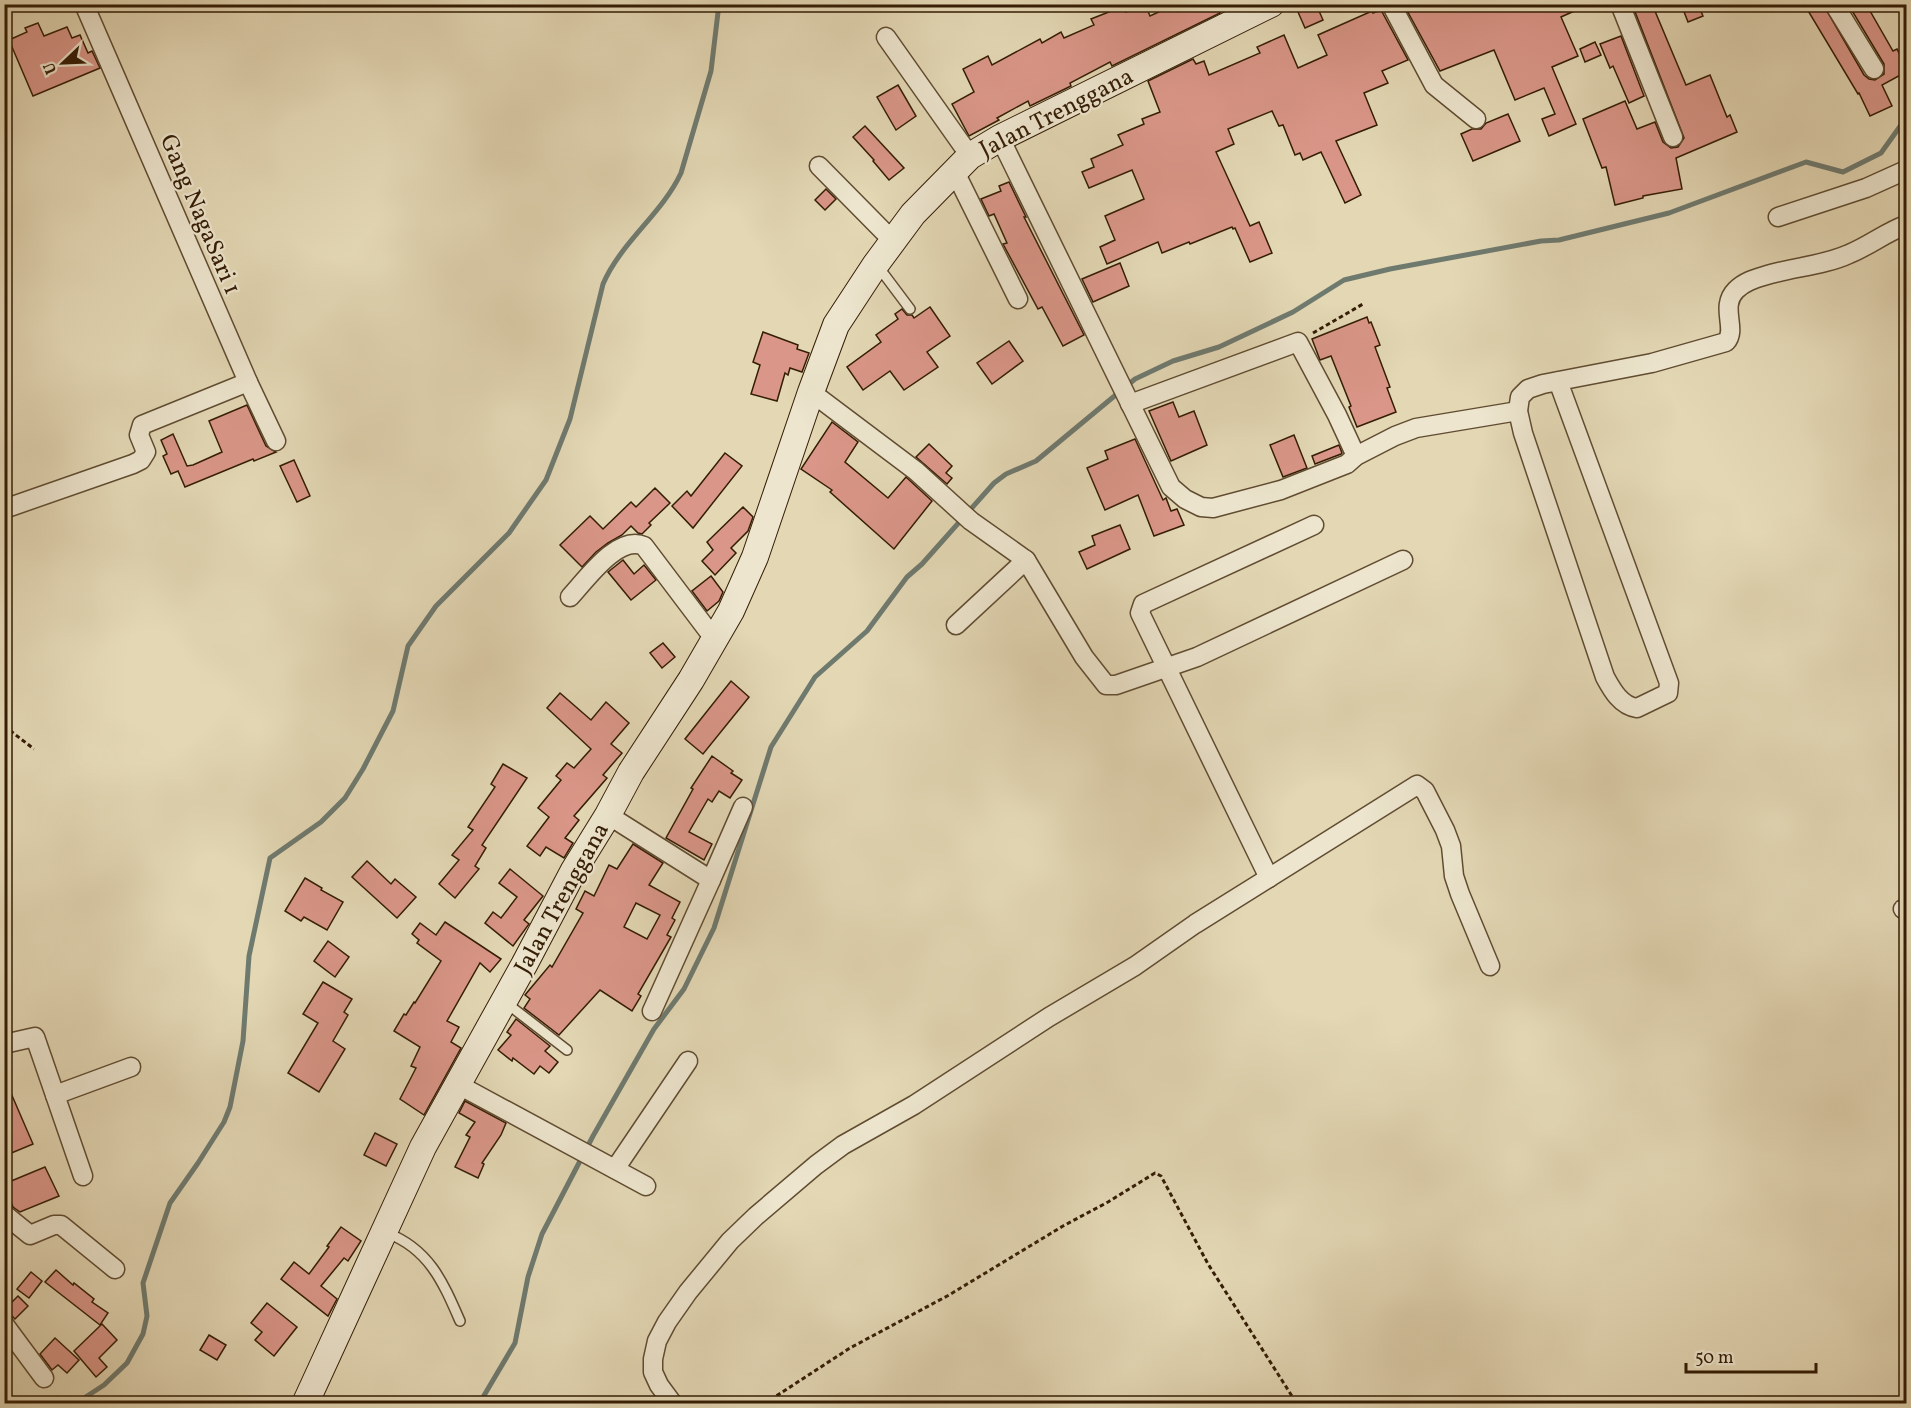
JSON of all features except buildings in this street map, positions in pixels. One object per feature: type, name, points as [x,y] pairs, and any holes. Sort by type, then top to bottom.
[{"type":"main road","name":"Jalan Trenggana","points":[[305,1404],[405,1184],[457,1084],[574,870],[631,772],[715,640],[745,582],[836,325],[892,240],[913,214],[963,164],[1000,138],[1271,4]]},
{"type":"street","name":"Gang NagaSari 1","points":[[84,4],[248,382],[276,441]]},
{"type":"street","points":[[1391,4],[1434,85],[1476,119]]},
{"type":"street","points":[[1620,4],[1673,137]]},
{"type":"street","points":[[1834,4],[1874,69]]},
{"type":"street","points":[[886,37],[963,164],[1018,299]]},
{"type":"street","points":[[1000,138],[1171,487],[1178,495],[1201,507],[1213,508],[1281,490],[1347,464],[1356,456],[1416,428],[1518,411]]},
{"type":"street","points":[[819,166],[892,240]]},
{"type":"street","points":[[1778,217],[1866,188],[1906,170]]},
{"type":"street","points":[[1558,381],[1670,683],[1668,693],[1637,708],[1625,704],[1613,691],[1605,677],[1523,433],[1518,411],[1520,397],[1528,389],[1558,381],[1653,363],[1726,342],[1730,338],[1727,308],[1737,288],[1749,281],[1769,275],[1848,255],[1880,236],[1906,225]]},
{"type":"street","points":[[1130,404],[1298,342],[1356,456]]},
{"type":"street","points":[[4,509],[141,460],[146,452],[139,435],[142,425],[248,382]]},
{"type":"street","points":[[811,392],[916,471],[971,521],[1026,560],[1084,657],[1106,685],[1116,685],[1197,657],[1403,560]]},
{"type":"street","points":[[1269,878],[1140,613],[1143,604],[1314,525]]},
{"type":"street","points":[[570,597],[615,550],[627,544],[637,543],[644,546],[715,640]]},
{"type":"street","points":[[956,625],[1026,560]]},
{"type":"street","points":[[673,1404],[659,1385],[653,1372],[657,1341],[688,1292],[730,1241],[756,1216],[843,1145],[914,1105],[1415,786],[1419,785],[1425,791],[1445,830],[1451,846],[1454,876],[1490,966]]},
{"type":"street","points":[[652,1011],[743,807]]},
{"type":"street","points":[[608,815],[711,880]]},
{"type":"street","points":[[4,1044],[35,1037],[82,1176]]},
{"type":"street","points":[[615,1169],[688,1061]]},
{"type":"street","points":[[55,1095],[131,1068]]},
{"type":"street","points":[[457,1084],[646,1186]]},
{"type":"street","points":[[4,1214],[30,1235],[54,1225],[61,1225],[115,1269]]},
{"type":"street","points":[[4,1324],[44,1378]]},
{"type":"lane","points":[[876,264],[910,309]]},
{"type":"lane","points":[[503,1000],[567,1050]]},
{"type":"lane","points":[[389,1222],[399,1238],[415,1247],[430,1263],[444,1286],[460,1321]]},
{"type":"path","points":[[1298,342],[1363,304]]},
{"type":"path","points":[[4,726],[34,749]]},
{"type":"path","points":[[764,1404],[850,1348],[949,1295],[1155,1173],[1161,1176],[1208,1264],[1297,1404]]},
{"type":"waterway","points":[[75,1404],[104,1385],[127,1363],[143,1334],[147,1316],[143,1283],[170,1203],[224,1122],[230,1107],[243,1041],[249,956],[270,858],[321,822],[345,798],[393,711],[408,646],[436,606],[509,533],[546,480],[570,419],[603,284],[620,255],[663,202],[681,173],[711,71],[719,4]]},
{"type":"waterway","points":[[479,1404],[515,1343],[528,1277],[542,1234],[593,1136],[654,1029],[684,989],[714,928],[771,747],[815,677],[867,631],[907,577],[922,564],[994,483],[1006,474],[1036,461],[1135,379],[1173,361],[1219,347],[1293,312],[1344,280],[1390,269],[1541,241],[1559,240],[1669,213],[1806,162],[1843,172],[1881,153],[1901,125],[1906,123]]}]
